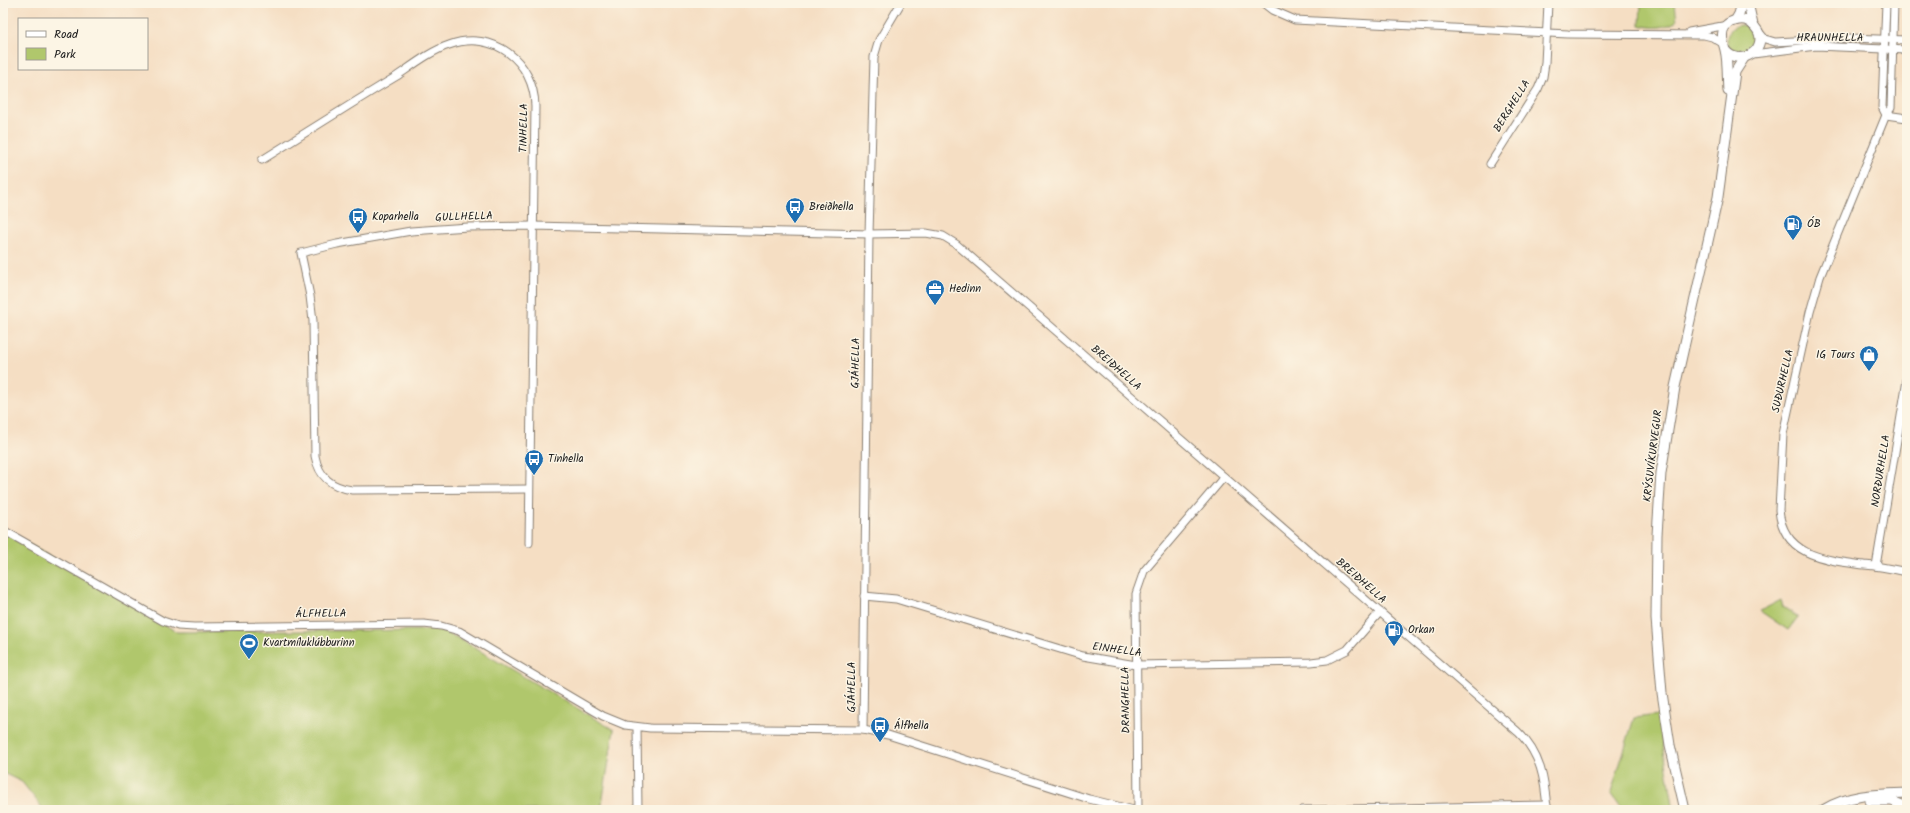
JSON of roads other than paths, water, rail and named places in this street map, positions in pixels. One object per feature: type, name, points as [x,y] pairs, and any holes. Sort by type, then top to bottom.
[{"type":"main road","points":[[1742,3],[1739,14],[1722,33],[1724,47],[1733,57],[1744,58],[1753,54],[1759,44],[1748,3]]},
{"type":"main road","points":[[1731,23],[1745,20],[1756,29]]},
{"type":"main road","name":"KRÝSUVÍKURVEGUR","points":[[1724,47],[1730,108]]},
{"type":"main road","name":"KRÝSUVÍKURVEGUR","points":[[1685,810],[1670,746],[1662,693],[1656,619],[1661,473],[1675,388],[1718,197],[1735,72],[1744,58]]},
{"type":"main road","points":[[1822,810],[1837,802],[1860,796],[1907,793]]},
{"type":"main road","points":[[1834,810],[1851,804],[1870,800],[1892,801],[1907,807]]},
{"type":"street","name":"GJÁHELLA","points":[[863,730],[869,234],[874,57],[879,40],[901,3]]},
{"type":"street","points":[[1263,3],[1272,10],[1295,20],[1546,33],[1708,36],[1724,47]]},
{"type":"street","name":"BERGHELLA","points":[[1490,164],[1538,89],[1543,77],[1548,3]]},
{"type":"street","points":[[1886,3],[1882,107],[1886,115],[1907,118]]},
{"type":"street","name":"SUÐURHELLA","points":[[1894,3],[1891,108],[1886,115],[1815,294],[1786,416],[1779,483],[1780,520],[1791,541],[1808,553],[1824,558],[1907,572]]},
{"type":"street","points":[[1668,35],[1731,23]]},
{"type":"street","name":"HRAUNHELLA","points":[[1756,29],[1765,39],[1774,42],[1842,38],[1907,40]]},
{"type":"street","name":"TINHELLA","points":[[262,160],[440,49],[460,42],[474,40],[494,45],[510,54],[523,66],[532,82],[535,94],[529,543]]},
{"type":"street","name":"HRAUNHELLA","points":[[1753,54],[1816,46],[1907,50]]},
{"type":"street","name":"BREIÐHELLA","points":[[533,226],[869,234],[926,233],[943,236],[956,244],[1528,742],[1541,766],[1547,807]]},
{"type":"street","name":"GULLHELLA","points":[[529,488],[352,490],[337,486],[326,480],[319,470],[316,456],[313,321],[310,296],[301,253],[337,244],[411,231],[456,227],[533,226]]},
{"type":"street","name":"NORÐURHELLA","points":[[1876,566],[1907,380]]},
{"type":"street","name":"DRANGHELLA","points":[[1138,810],[1136,594],[1144,571],[1224,476]]},
{"type":"street","name":"ÁLFHELLA","points":[[3,530],[163,621],[178,626],[424,624],[441,626],[459,631],[603,716],[625,725],[637,727],[863,730],[888,736],[1114,806],[1134,810]]},
{"type":"street","name":"EINHELLA","points":[[864,596],[896,598],[1083,656],[1136,665],[1311,662],[1327,660],[1340,655],[1347,650],[1380,612]]},
{"type":"street","points":[[637,727],[638,810]]},
{"type":"street","points":[[1302,810],[1547,807]]},
{"type":"place","name":"Breiðhella","points":[[795,224]]},
{"type":"place","name":"Koparhella","points":[[358,234]]},
{"type":"place","name":"ÓB","points":[[1793,241]]},
{"type":"place","name":"Hedinn","points":[[935,306]]},
{"type":"place","name":"IG Tours","points":[[1869,372]]},
{"type":"place","name":"Tinhella","points":[[534,476]]},
{"type":"place","name":"Orkan","points":[[1394,647]]},
{"type":"place","name":"Kvartmíluklúbburinn","points":[[249,660]]},
{"type":"place","name":"Álfhella","points":[[880,743]]}]
